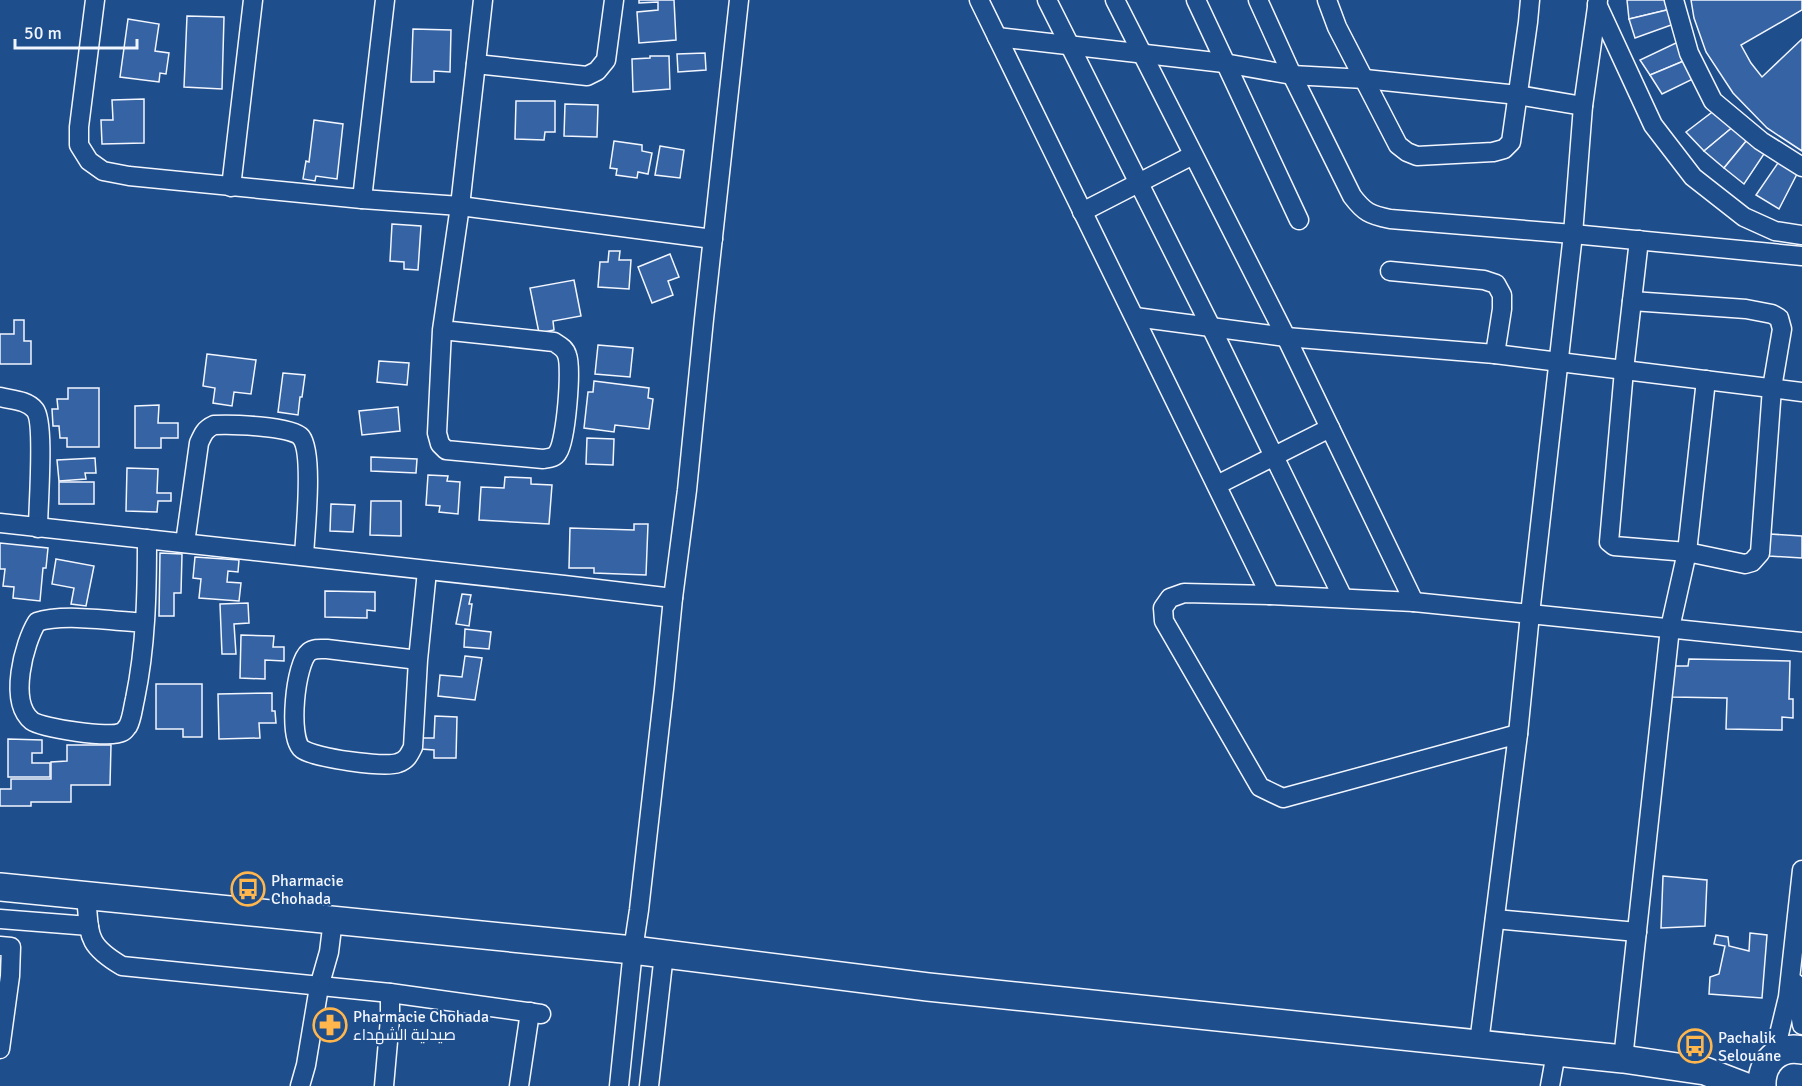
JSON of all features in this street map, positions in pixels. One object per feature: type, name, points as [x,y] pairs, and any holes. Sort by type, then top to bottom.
[{"type":"highway","points":[[0,888],[633,950],[928,987],[1479,1043],[1623,1059],[1705,1071],[1767,1069],[1784,1050],[1796,1048],[1802,1050]]},
{"type":"highway","points":[[1705,1071],[1744,1086]]},
{"type":"street","points":[[94,0],[79,127],[79,145],[89,161],[103,171],[231,187],[460,206],[713,239]]},
{"type":"street","points":[[231,187],[253,0]]},
{"type":"street","points":[[362,199],[385,0]]},
{"type":"street","points":[[442,330],[548,341],[563,347],[568,359],[567,405],[560,450],[553,458],[454,452],[446,450],[440,444],[437,433],[442,330],[460,206],[483,0]]},
{"type":"street","points":[[476,64],[586,76],[597,71],[606,60],[614,0]]},
{"type":"street","points":[[619,1086],[687,490],[739,0]]},
{"type":"street","points":[[979,0],[1270,595]]},
{"type":"street","points":[[1047,0],[1211,327],[1343,598]]},
{"type":"street","points":[[1115,0],[1286,337],[1414,602]]},
{"type":"street","points":[[1196,0],[1299,220]]},
{"type":"street","points":[[1258,0],[1352,196],[1362,209],[1374,216],[1802,256]]},
{"type":"street","points":[[1327,0],[1337,27],[1398,145],[1417,156],[1493,152],[1504,149],[1511,142],[1530,0]]},
{"type":"street","points":[[1674,0],[1689,53],[1713,101],[1761,141],[1802,167]]},
{"type":"street","points":[[1479,1043],[1518,734],[1573,234],[1583,106],[1598,2]]},
{"type":"street","points":[[1598,2],[1653,125],[1693,177],[1744,217],[1775,231],[1802,235]]},
{"type":"street","points":[[997,37],[1224,63],[1292,75],[1365,79],[1518,95],[1583,106]]},
{"type":"street","points":[[1082,212],[1193,155]]},
{"type":"street","points":[[1632,301],[1746,309],[1772,314],[1779,318],[1782,329],[1772,388],[1760,553],[1752,562],[1745,564],[1687,552],[1614,546],[1609,542],[1624,370],[1639,240]]},
{"type":"street","points":[[1390,272],[1484,279],[1496,284],[1502,295],[1502,309],[1495,354]]},
{"type":"street","points":[[1135,317],[1286,337],[1495,354],[1802,392]]},
{"type":"street","points":[[1623,1059],[1670,628],[1687,552],[1706,380]]},
{"type":"street","points":[[0,398],[28,403],[37,412],[40,431],[38,528]]},
{"type":"street","points":[[185,543],[199,443],[207,427],[228,424],[281,429],[301,437],[307,457],[304,556]]},
{"type":"street","points":[[1217,485],[1330,428]]},
{"type":"street","points":[[0,523],[673,598]]},
{"type":"street","points":[[144,623],[72,619],[46,619],[37,622],[27,642],[19,680],[21,704],[26,714],[33,722],[102,736],[122,733],[129,725],[142,666],[147,583],[147,539]]},
{"type":"street","points":[[418,660],[327,649],[315,649],[308,652],[300,671],[295,701],[296,735],[302,749],[314,755],[382,765],[400,763],[408,758],[412,747],[427,571]]},
{"type":"street","points":[[1518,734],[1283,798],[1260,787],[1164,621],[1163,609],[1170,598],[1184,593],[1343,598],[1414,602],[1802,642]]},
{"type":"street","points":[[1767,1069],[1788,997],[1799,925],[1802,870]]},
{"type":"street","points":[[86,896],[90,938],[103,955],[122,966],[390,993],[536,1013],[519,1086]]},
{"type":"street","points":[[0,919],[89,926]]},
{"type":"street","points":[[1495,919],[1637,932]]},
{"type":"street","points":[[300,1086],[306,1065],[319,987],[329,952],[333,920]]},
{"type":"street","points":[[0,946],[11,947],[10,976],[0,1049]]},
{"type":"street","points":[[649,1086],[664,954]]},
{"type":"street","points":[[1792,963],[1802,1025]]},
{"type":"street","points":[[384,1086],[390,993]]},
{"type":"street","points":[[1550,1086],[1556,1053]]},
{"type":"building","points":[[639,0],[674,0],[676,40],[639,43],[637,12],[658,10],[658,2],[639,3]]},
{"type":"building","points":[[1627,0],[1669,0],[1671,9],[1629,19]]},
{"type":"building","points":[[1691,0],[1802,0],[1802,10],[1741,45],[1762,77],[1802,39],[1802,151],[1767,128],[1733,93],[1706,52],[1694,18]]},
{"type":"building","points":[[1671,9],[1674,24],[1635,38],[1629,19]]},
{"type":"building","points":[[187,16],[224,17],[222,89],[184,87]]},
{"type":"building","points":[[128,19],[159,24],[155,51],[169,53],[166,74],[160,73],[159,82],[120,77]]},
{"type":"building","points":[[413,29],[451,30],[450,72],[434,71],[434,82],[411,82]]},
{"type":"building","points":[[1678,42],[1686,60],[1650,75],[1640,60]]},
{"type":"building","points":[[705,53],[706,70],[678,72],[677,54]]},
{"type":"building","points":[[650,56],[669,56],[670,89],[633,92],[632,59],[650,58]]},
{"type":"building","points":[[1686,60],[1695,78],[1662,94],[1650,75]]},
{"type":"building","points":[[144,99],[144,143],[102,144],[101,120],[113,120],[112,100]]},
{"type":"building","points":[[516,101],[555,101],[555,132],[545,132],[544,140],[515,139]]},
{"type":"building","points":[[565,104],[598,105],[597,137],[564,136]]},
{"type":"building","points":[[1715,110],[1734,126],[1704,151],[1686,132]]},
{"type":"building","points":[[314,120],[343,124],[337,179],[316,176],[315,181],[303,179],[306,161],[309,162]]},
{"type":"building","points":[[1734,126],[1747,140],[1724,168],[1704,151]]},
{"type":"building","points":[[1747,140],[1764,154],[1744,184],[1724,168]]},
{"type":"building","points":[[614,141],[642,145],[642,151],[652,153],[648,174],[638,172],[637,178],[616,175],[617,169],[610,168]]},
{"type":"building","points":[[660,146],[684,150],[680,178],[655,175]]},
{"type":"building","points":[[1780,160],[1797,174],[1779,209],[1756,195]]},
{"type":"building","points":[[392,224],[421,226],[418,270],[404,269],[404,262],[390,261]]},
{"type":"building","points":[[609,251],[620,251],[619,260],[631,260],[629,289],[598,287],[600,262],[608,262]]},
{"type":"building","points":[[670,254],[679,277],[668,281],[673,295],[652,303],[638,267]]},
{"type":"building","points":[[574,280],[581,316],[553,321],[554,330],[539,333],[530,288]]},
{"type":"building","points":[[14,320],[24,320],[24,341],[31,341],[31,364],[0,364],[0,334],[14,334]]},
{"type":"building","points":[[598,345],[633,348],[630,377],[595,374]]},
{"type":"building","points":[[207,354],[256,360],[251,394],[234,392],[232,406],[213,403],[215,388],[203,386]]},
{"type":"building","points":[[379,361],[409,363],[407,385],[377,382]]},
{"type":"building","points":[[283,373],[305,375],[298,415],[278,412]]},
{"type":"building","points":[[594,381],[649,388],[648,398],[653,399],[649,429],[615,425],[614,432],[584,428],[588,392],[593,392]]},
{"type":"building","points":[[68,388],[99,388],[99,447],[67,447],[67,438],[60,438],[59,426],[53,426],[52,409],[58,409],[57,399],[68,399]]},
{"type":"building","points":[[159,405],[158,423],[178,423],[178,438],[161,438],[161,448],[135,448],[135,406]]},
{"type":"building","points":[[398,407],[400,431],[362,435],[359,411]]},
{"type":"building","points":[[587,438],[614,439],[613,465],[586,464]]},
{"type":"building","points":[[371,457],[417,459],[416,473],[371,471]]},
{"type":"building","points":[[95,458],[96,473],[85,473],[86,479],[59,481],[57,460]]},
{"type":"building","points":[[127,468],[158,469],[157,493],[171,493],[171,501],[158,501],[157,512],[126,511]]},
{"type":"building","points":[[428,475],[448,476],[447,481],[460,482],[458,514],[439,512],[440,506],[426,505]]},
{"type":"building","points":[[505,477],[531,478],[531,484],[552,485],[549,524],[479,520],[481,487],[504,488]]},
{"type":"building","points":[[59,482],[94,482],[94,504],[59,504]]},
{"type":"building","points":[[371,501],[401,501],[401,536],[370,535]]},
{"type":"building","points":[[331,504],[355,505],[353,532],[330,531]]},
{"type":"building","points":[[634,524],[648,524],[646,575],[594,573],[594,568],[569,568],[570,528],[634,530]]},
{"type":"building","points":[[1770,534],[1802,536],[1802,558],[1769,556]]},
{"type":"building","points":[[0,543],[48,548],[46,568],[43,568],[40,601],[13,598],[14,587],[3,586],[5,569],[0,569]]},
{"type":"building","points":[[160,553],[182,554],[181,593],[174,593],[174,616],[159,616]]},
{"type":"building","points":[[195,557],[239,560],[238,572],[228,571],[227,582],[241,583],[239,601],[199,598],[201,579],[193,578]]},
{"type":"building","points":[[56,559],[94,566],[86,606],[71,604],[74,588],[52,584]]},
{"type":"building","points":[[325,591],[375,592],[375,611],[367,610],[367,618],[325,617]]},
{"type":"building","points":[[462,594],[471,595],[469,626],[456,624]]},
{"type":"building","points":[[248,603],[249,623],[234,624],[236,654],[222,654],[220,604]]},
{"type":"building","points":[[465,629],[491,632],[489,649],[464,647]]},
{"type":"building","points":[[241,635],[274,636],[273,647],[284,647],[284,661],[265,660],[265,679],[240,678]]},
{"type":"building","points":[[465,656],[482,658],[475,700],[438,696],[440,675],[462,677]]},
{"type":"building","points":[[1689,659],[1790,661],[1789,699],[1793,699],[1793,718],[1782,717],[1782,730],[1726,729],[1727,698],[1672,697],[1673,666],[1688,666]]},
{"type":"building","points":[[156,684],[202,684],[202,737],[183,737],[183,729],[156,729]]},
{"type":"building","points":[[272,693],[272,711],[275,711],[276,723],[259,723],[260,738],[219,739],[218,694]]},
{"type":"building","points":[[435,716],[457,717],[456,758],[434,758],[434,750],[421,749],[421,738],[434,738]]},
{"type":"building","points":[[8,739],[42,740],[42,753],[32,753],[32,763],[50,763],[50,777],[8,777]]},
{"type":"building","points":[[67,745],[111,745],[110,785],[71,785],[71,802],[31,802],[31,806],[0,806],[0,789],[11,789],[11,779],[51,779],[51,762],[67,761]]},
{"type":"building","points":[[1663,876],[1707,880],[1705,926],[1661,928]]},
{"type":"building","points":[[1750,933],[1767,935],[1762,998],[1709,994],[1710,977],[1719,974],[1725,946],[1714,944],[1716,935],[1728,937],[1729,946],[1749,951]]},
{"type":"place","name":"Pharmacie Chohada","points":[[248,889]]},
{"type":"place","name":"Pharmacie Chohada صيدلية الشهداء","points":[[330,1025]]},
{"type":"place","name":"Pachalik Selouane","points":[[1695,1046]]}]
